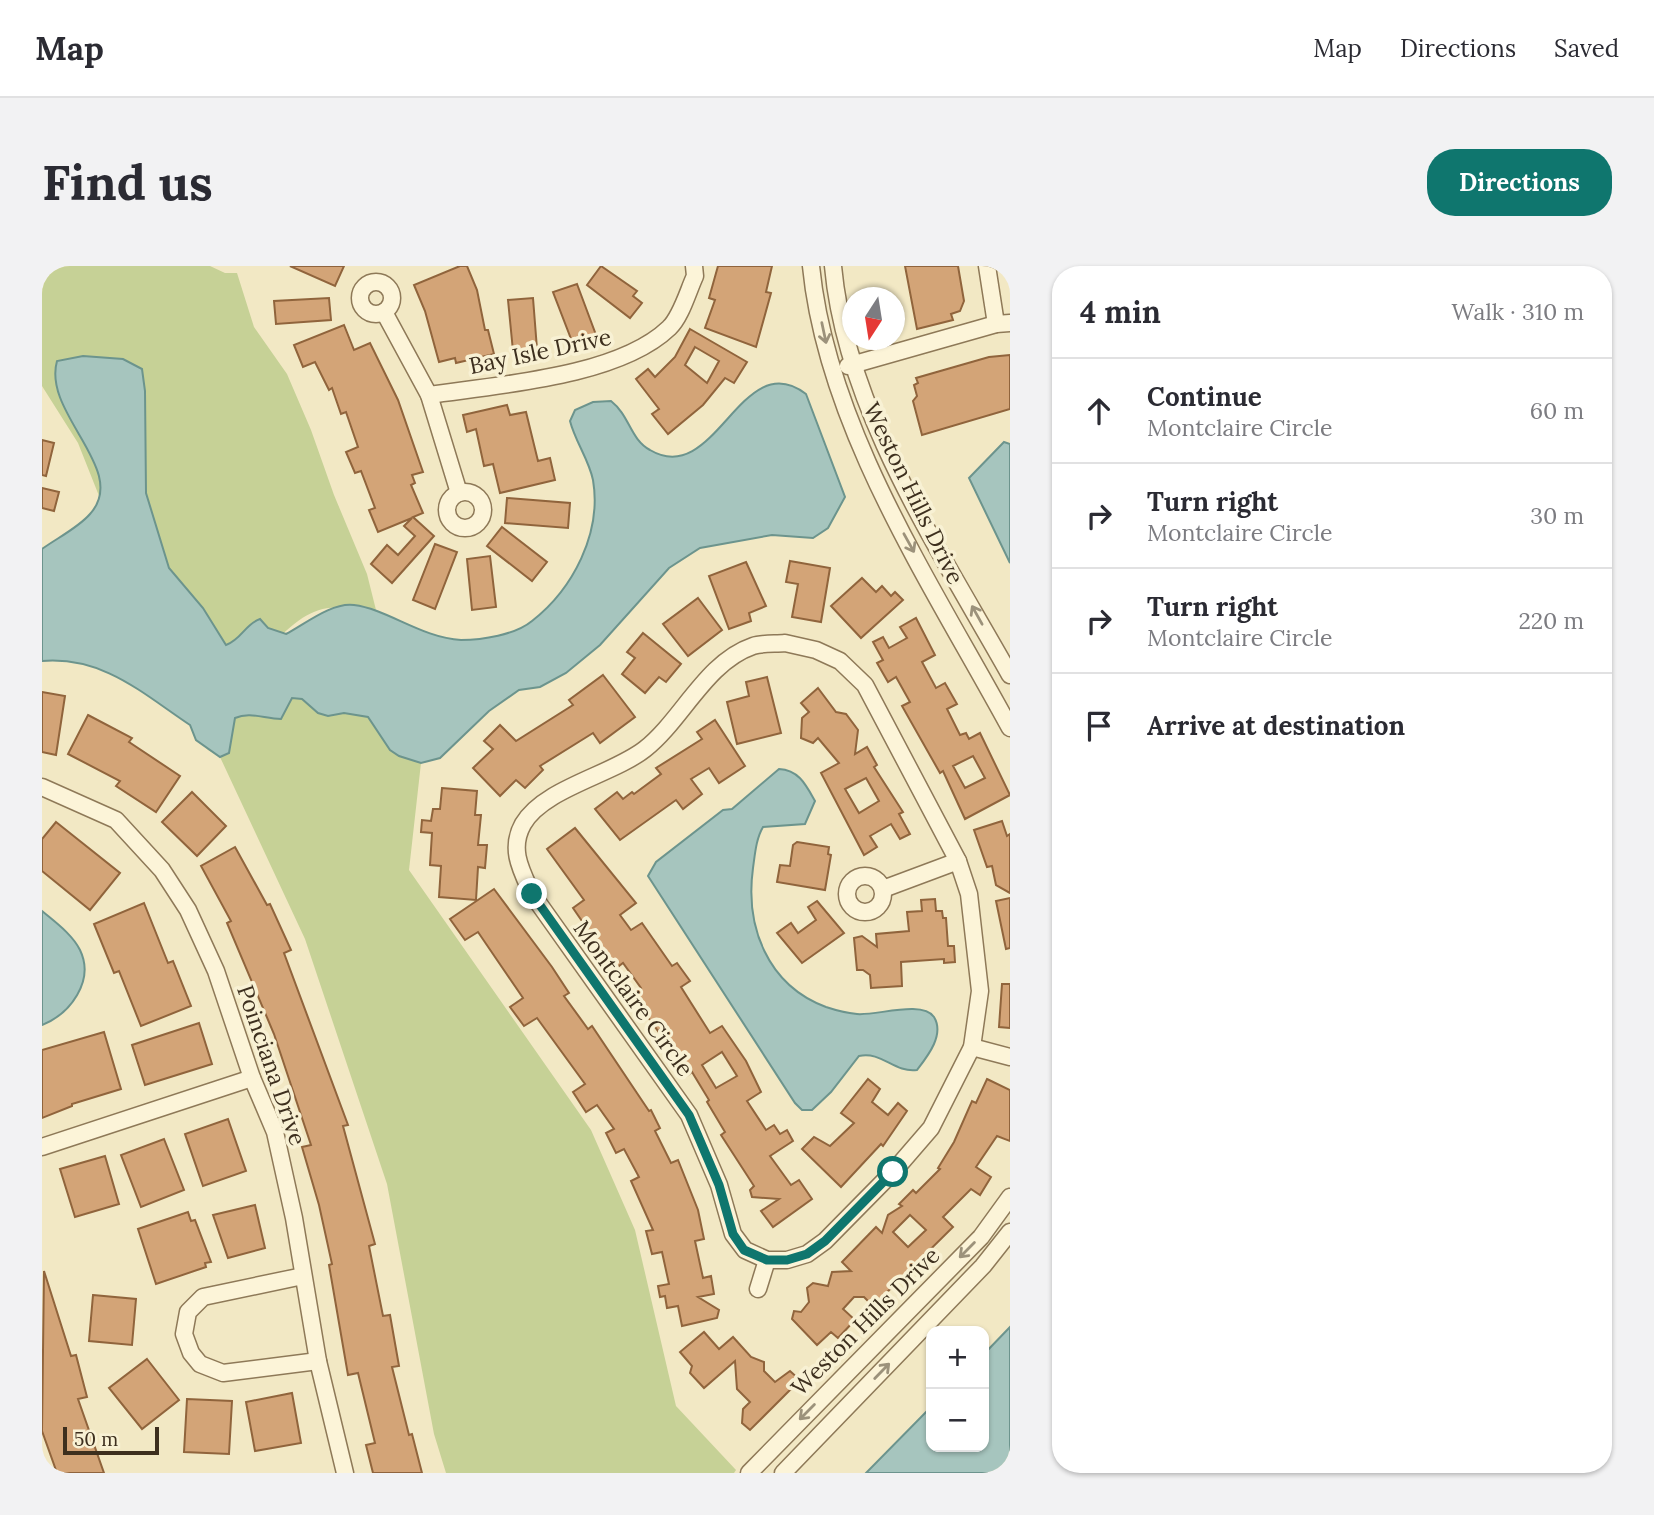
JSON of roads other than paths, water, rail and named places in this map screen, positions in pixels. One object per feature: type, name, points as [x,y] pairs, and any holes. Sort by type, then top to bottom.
[{"type":"street","name":"Bay Isle Drive","points":[[429,395],[522,381],[618,361],[670,328],[695,275],[694,266]]},
{"type":"street","name":"Weston Hills Drive","points":[[811,266],[832,370],[854,434],[891,509],[1010,728]]},
{"type":"street","name":"Weston Hills Drive","points":[[834,266],[836,295],[856,364],[892,464],[1010,675]]},
{"type":"street","points":[[832,370],[1003,323],[987,266]]},
{"type":"street","points":[[384,312],[429,395],[459,493]]},
{"type":"street","name":"Montclaire Circle","points":[[785,643],[816,650],[840,661],[865,685],[958,861],[969,894],[980,991],[972,1047],[931,1128],[893,1172],[825,1241],[807,1254],[787,1260],[767,1260],[744,1250],[733,1234],[719,1185],[689,1115],[532,894],[517,862],[516,838],[525,821],[543,803],[645,749],[724,663],[753,646],[785,643]]},
{"type":"street","name":"Poinciana Drive","points":[[42,787],[116,820],[162,870],[188,910],[216,971],[251,1078],[275,1132],[318,1361],[345,1473]]},
{"type":"street","points":[[883,888],[958,861]]},
{"type":"street","points":[[972,1047],[1010,1057]]},
{"type":"street","points":[[42,1147],[251,1078]]},
{"type":"street","name":"Weston Hills Drive","points":[[749,1473],[981,1237],[1010,1197]]},
{"type":"street","name":"Weston Hills Drive","points":[[783,1473],[983,1266],[1010,1232]]},
{"type":"street","points":[[758,1289],[767,1260]]},
{"type":"street","points":[[303,1276],[203,1297],[188,1312],[184,1334],[191,1353],[200,1364],[223,1373],[318,1361]]},
{"type":"water","points":[[83,356],[123,359],[142,369],[145,391],[146,493],[169,568],[203,608],[226,645],[260,619],[268,628],[286,634],[328,610],[346,605],[366,608],[432,634],[461,640],[498,636],[525,626],[560,593],[572,576],[588,539],[595,500],[593,480],[570,421],[575,410],[593,402],[611,401],[643,445],[673,457],[693,451],[745,400],[763,387],[783,384],[806,394],[845,497],[828,528],[813,538],[772,535],[700,548],[669,568],[600,645],[566,673],[540,687],[519,690],[489,711],[440,758],[421,763],[399,756],[390,750],[368,717],[344,713],[328,716],[318,713],[302,699],[292,698],[281,719],[252,715],[235,718],[229,753],[220,757],[196,740],[190,725],[121,679],[84,664],[42,661],[42,549],[85,519],[99,497],[100,479],[93,460],[61,401],[56,381],[57,361]]},
{"type":"water","points":[[1004,442],[1010,444],[1010,563],[969,478]]},
{"type":"water","points":[[779,769],[797,775],[815,801],[805,824],[763,827],[757,842],[751,890],[753,911],[764,951],[775,969],[806,997],[826,1007],[857,1014],[920,1010],[928,1012],[937,1024],[933,1045],[917,1070],[901,1068],[875,1056],[859,1056],[831,1092],[812,1110],[802,1110],[795,1103],[648,876],[656,862],[723,810],[732,809]]},
{"type":"water","points":[[42,911],[77,944],[84,962],[84,973],[82,984],[70,1005],[42,1025]]},
{"type":"water","points":[[1010,1327],[1010,1473],[866,1473],[926,1412],[926,1452],[989,1452],[989,1349]]}]
